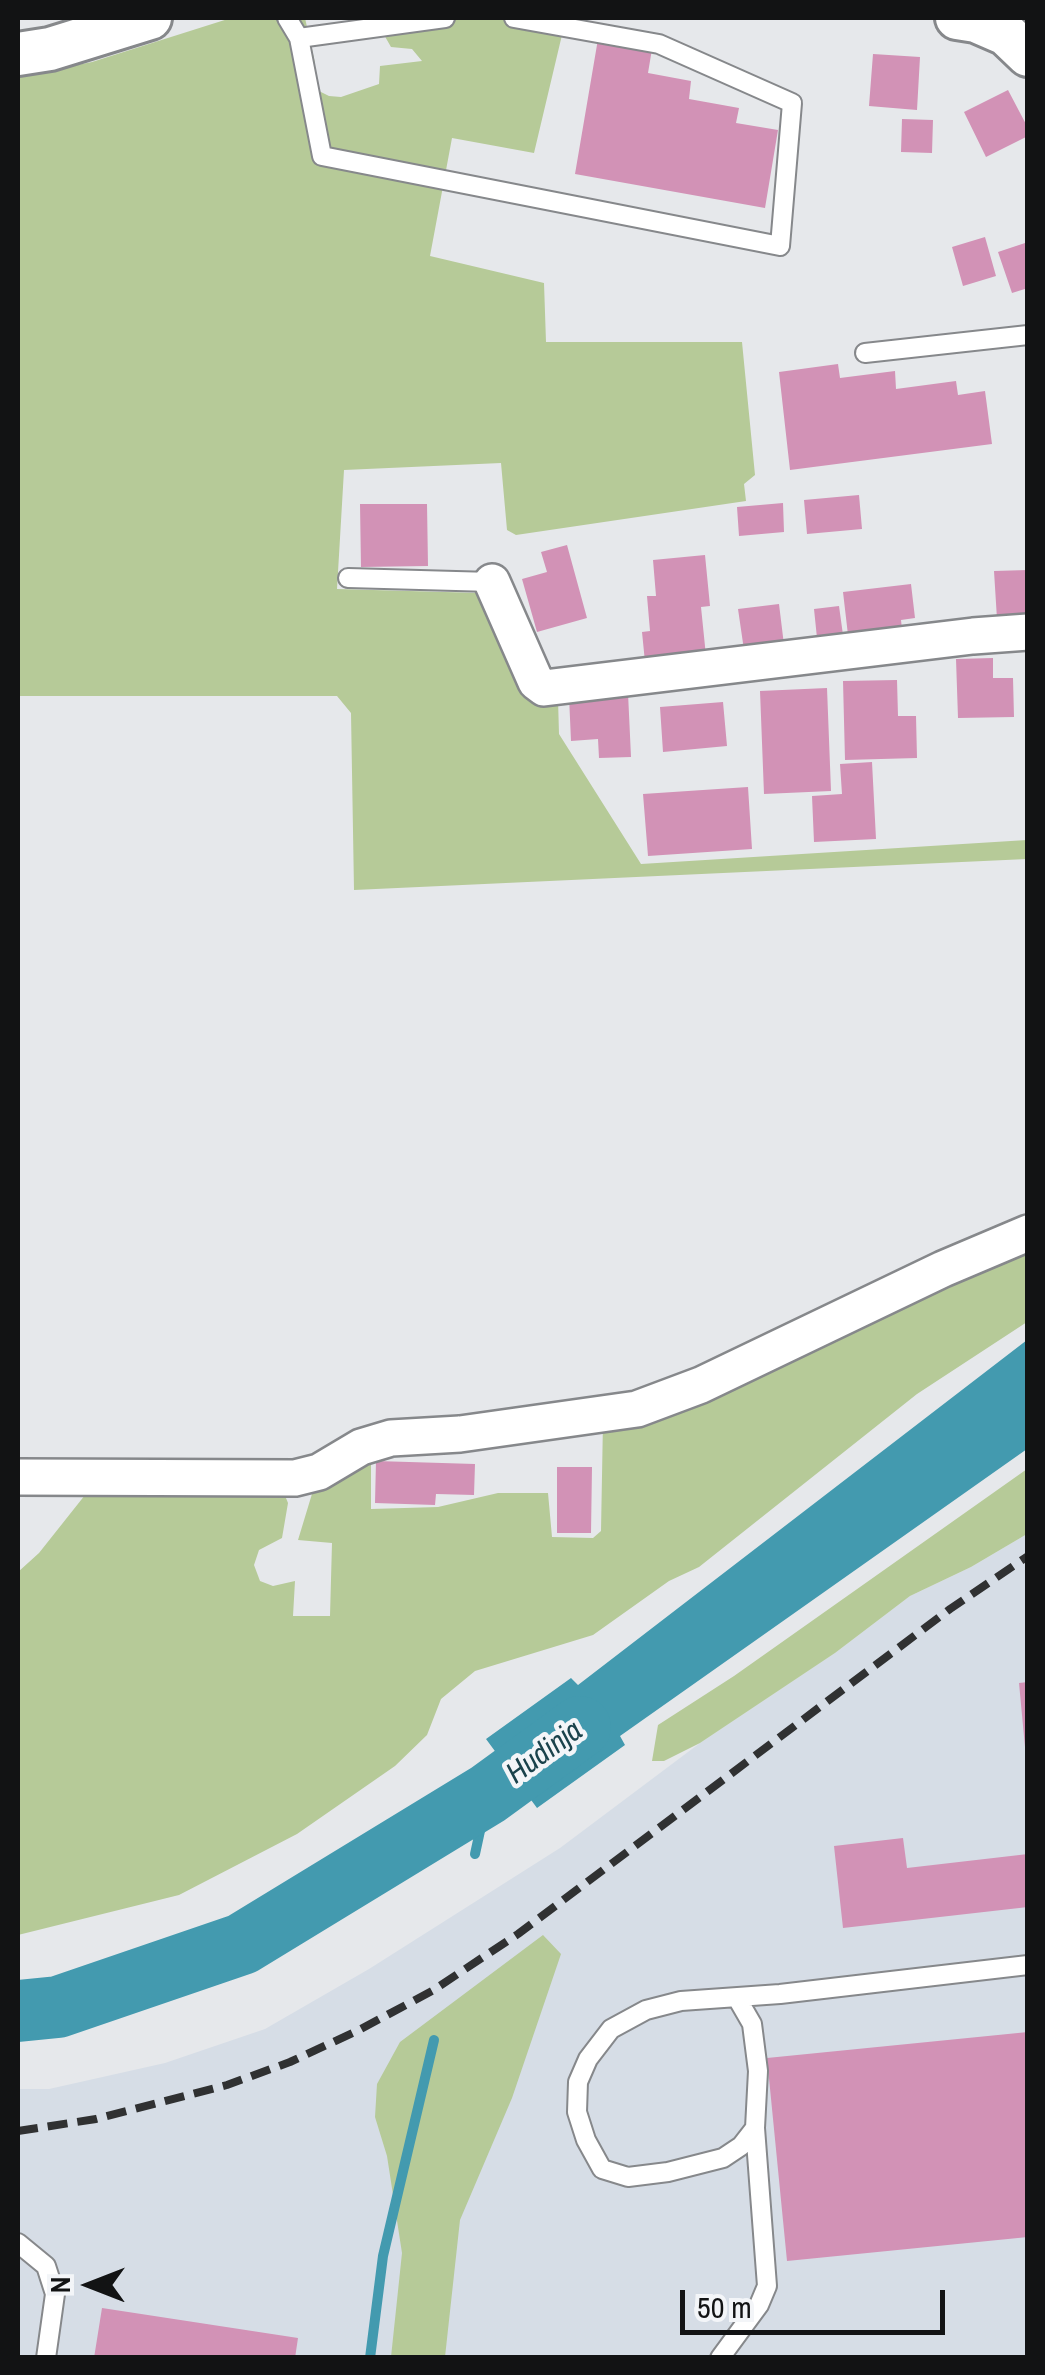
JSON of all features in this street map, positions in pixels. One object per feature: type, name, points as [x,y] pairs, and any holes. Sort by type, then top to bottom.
[{"type":"street","points":[[18,54],[50,49],[150,18]]},
{"type":"street","points":[[957,18],[1019,36]]},
{"type":"street","points":[[492,582],[536,682],[544,688],[1028,632]]},
{"type":"street","points":[[18,1477],[295,1478],[320,1472],[361,1446],[391,1438],[460,1434],[637,1408],[702,1385],[944,1268],[1028,1232]]},
{"type":"lane","points":[[287,18],[300,38],[322,156],[780,246],[792,104],[659,44],[514,18]]},
{"type":"lane","points":[[300,38],[446,18]]},
{"type":"lane","points":[[864,352],[1028,335]]},
{"type":"lane","points":[[348,578],[492,582]]},
{"type":"lane","points":[[755,2128],[741,2146],[723,2158],[628,2177],[602,2168],[586,2140],[577,2112],[578,2082],[612,2029],[646,2010],[682,2001],[1028,1966]]},
{"type":"lane","points":[[720,2358],[767,2286],[755,2128],[758,2070],[752,2024],[738,1998]]},
{"type":"lane","points":[[18,2243],[46,2266],[54,2294],[46,2358]]},
{"type":"shaded area","points":[[1027,1534],[1027,2357],[18,2357],[18,2089],[49,2089],[165,2063],[265,2029],[369,1969],[560,1848],[700,1743],[835,1653],[910,1596]]},
{"type":"green space","points":[[231,18],[305,18],[315,63],[315,89],[341,97],[379,84],[380,66],[422,61],[412,49],[391,47],[379,26],[364,18],[566,18],[534,153],[452,138],[430,256],[544,283],[546,342],[742,342],[755,475],[744,484],[746,501],[516,535],[507,530],[501,463],[344,470],[337,589],[481,593],[558,699],[559,734],[641,864],[1027,840],[1027,859],[354,890],[351,713],[337,696],[18,696],[18,77],[92,62]]},
{"type":"green space","points":[[1027,1244],[1027,1322],[917,1394],[699,1567],[669,1581],[593,1635],[475,1671],[441,1699],[427,1735],[395,1766],[297,1834],[179,1895],[18,1935],[18,1572],[39,1553],[89,1490],[282,1488],[288,1503],[282,1538],[259,1550],[254,1565],[260,1581],[273,1586],[295,1581],[293,1616],[330,1616],[332,1543],[298,1540],[315,1484],[371,1450],[371,1509],[438,1507],[498,1493],[548,1493],[552,1537],[593,1538],[601,1531],[603,1421]]},
{"type":"green space","points":[[1027,1469],[1027,1534],[910,1596],[835,1653],[700,1743],[664,1761],[652,1761],[658,1725],[734,1676]]},
{"type":"green space","points":[[543,1935],[561,1954],[512,2098],[460,2220],[445,2357],[391,2357],[402,2253],[387,2156],[375,2117],[377,2084],[400,2042]]},
{"type":"water","points":[[1027,1340],[1027,1449],[620,1736],[625,1745],[537,1808],[486,1739],[571,1678],[578,1685]]},
{"type":"building","points":[[598,39],[652,49],[648,73],[691,81],[689,99],[739,108],[736,123],[778,130],[765,208],[575,174]]},
{"type":"building","points":[[873,54],[920,57],[917,110],[869,106]]},
{"type":"building","points":[[1008,90],[1028,128],[1028,136],[986,157],[964,112]]},
{"type":"building","points":[[902,119],[933,120],[932,153],[901,152]]},
{"type":"building","points":[[985,237],[996,276],[963,286],[952,247]]},
{"type":"building","points":[[1028,242],[1028,288],[1012,293],[998,252]]},
{"type":"building","points":[[838,364],[840,378],[895,371],[896,389],[956,381],[958,395],[985,391],[992,444],[790,470],[779,372]]},
{"type":"building","points":[[859,495],[862,529],[807,534],[804,500]]},
{"type":"building","points":[[783,503],[784,532],[739,536],[737,507]]},
{"type":"building","points":[[360,504],[427,504],[428,566],[361,567]]},
{"type":"building","points":[[567,545],[587,618],[537,632],[522,579],[547,572],[541,552]]},
{"type":"building","points":[[705,555],[710,606],[701,607],[706,656],[645,662],[642,632],[650,631],[647,596],[656,596],[653,560]]},
{"type":"building","points":[[1028,570],[1028,617],[997,619],[994,571]]},
{"type":"building","points":[[911,584],[915,618],[901,620],[902,629],[848,635],[843,592]]},
{"type":"building","points":[[779,604],[784,645],[744,650],[738,609]]},
{"type":"building","points":[[839,606],[843,635],[817,638],[814,609]]},
{"type":"building","points":[[993,658],[993,678],[1013,678],[1014,717],[958,718],[956,659]]},
{"type":"building","points":[[897,680],[898,716],[916,716],[917,758],[845,760],[843,681]]},
{"type":"building","points":[[827,688],[831,791],[764,794],[760,691]]},
{"type":"building","points":[[628,693],[631,757],[599,758],[598,739],[571,741],[569,696]]},
{"type":"building","points":[[723,702],[727,746],[663,752],[660,707]]},
{"type":"building","points":[[872,762],[876,839],[814,842],[812,796],[842,794],[840,764]]},
{"type":"building","points":[[748,787],[752,849],[648,856],[643,794]]},
{"type":"building","points":[[376,1461],[475,1464],[474,1495],[436,1494],[435,1505],[375,1503]]},
{"type":"building","points":[[557,1467],[592,1467],[591,1533],[557,1533]]},
{"type":"building","points":[[1028,1682],[1028,1747],[1025,1747],[1019,1683]]},
{"type":"building","points":[[903,1838],[907,1868],[1028,1854],[1028,1907],[843,1928],[834,1846]]},
{"type":"building","points":[[1028,2032],[1028,2237],[787,2261],[767,2058]]},
{"type":"building","points":[[102,2308],[298,2338],[295,2358],[94,2358]]},
{"type":"waterway","name":"Hudinja","points":[[18,2011],[58,2007],[242,1944],[488,1794],[580,1727]]},
{"type":"waterway","points":[[475,1854],[488,1794]]},
{"type":"waterway","points":[[370,2358],[383,2256],[434,2040]]},
{"type":"railway","points":[[18,2131],[96,2119],[227,2085],[290,2062],[432,1991],[518,1934],[950,1609],[1028,1556]]}]
